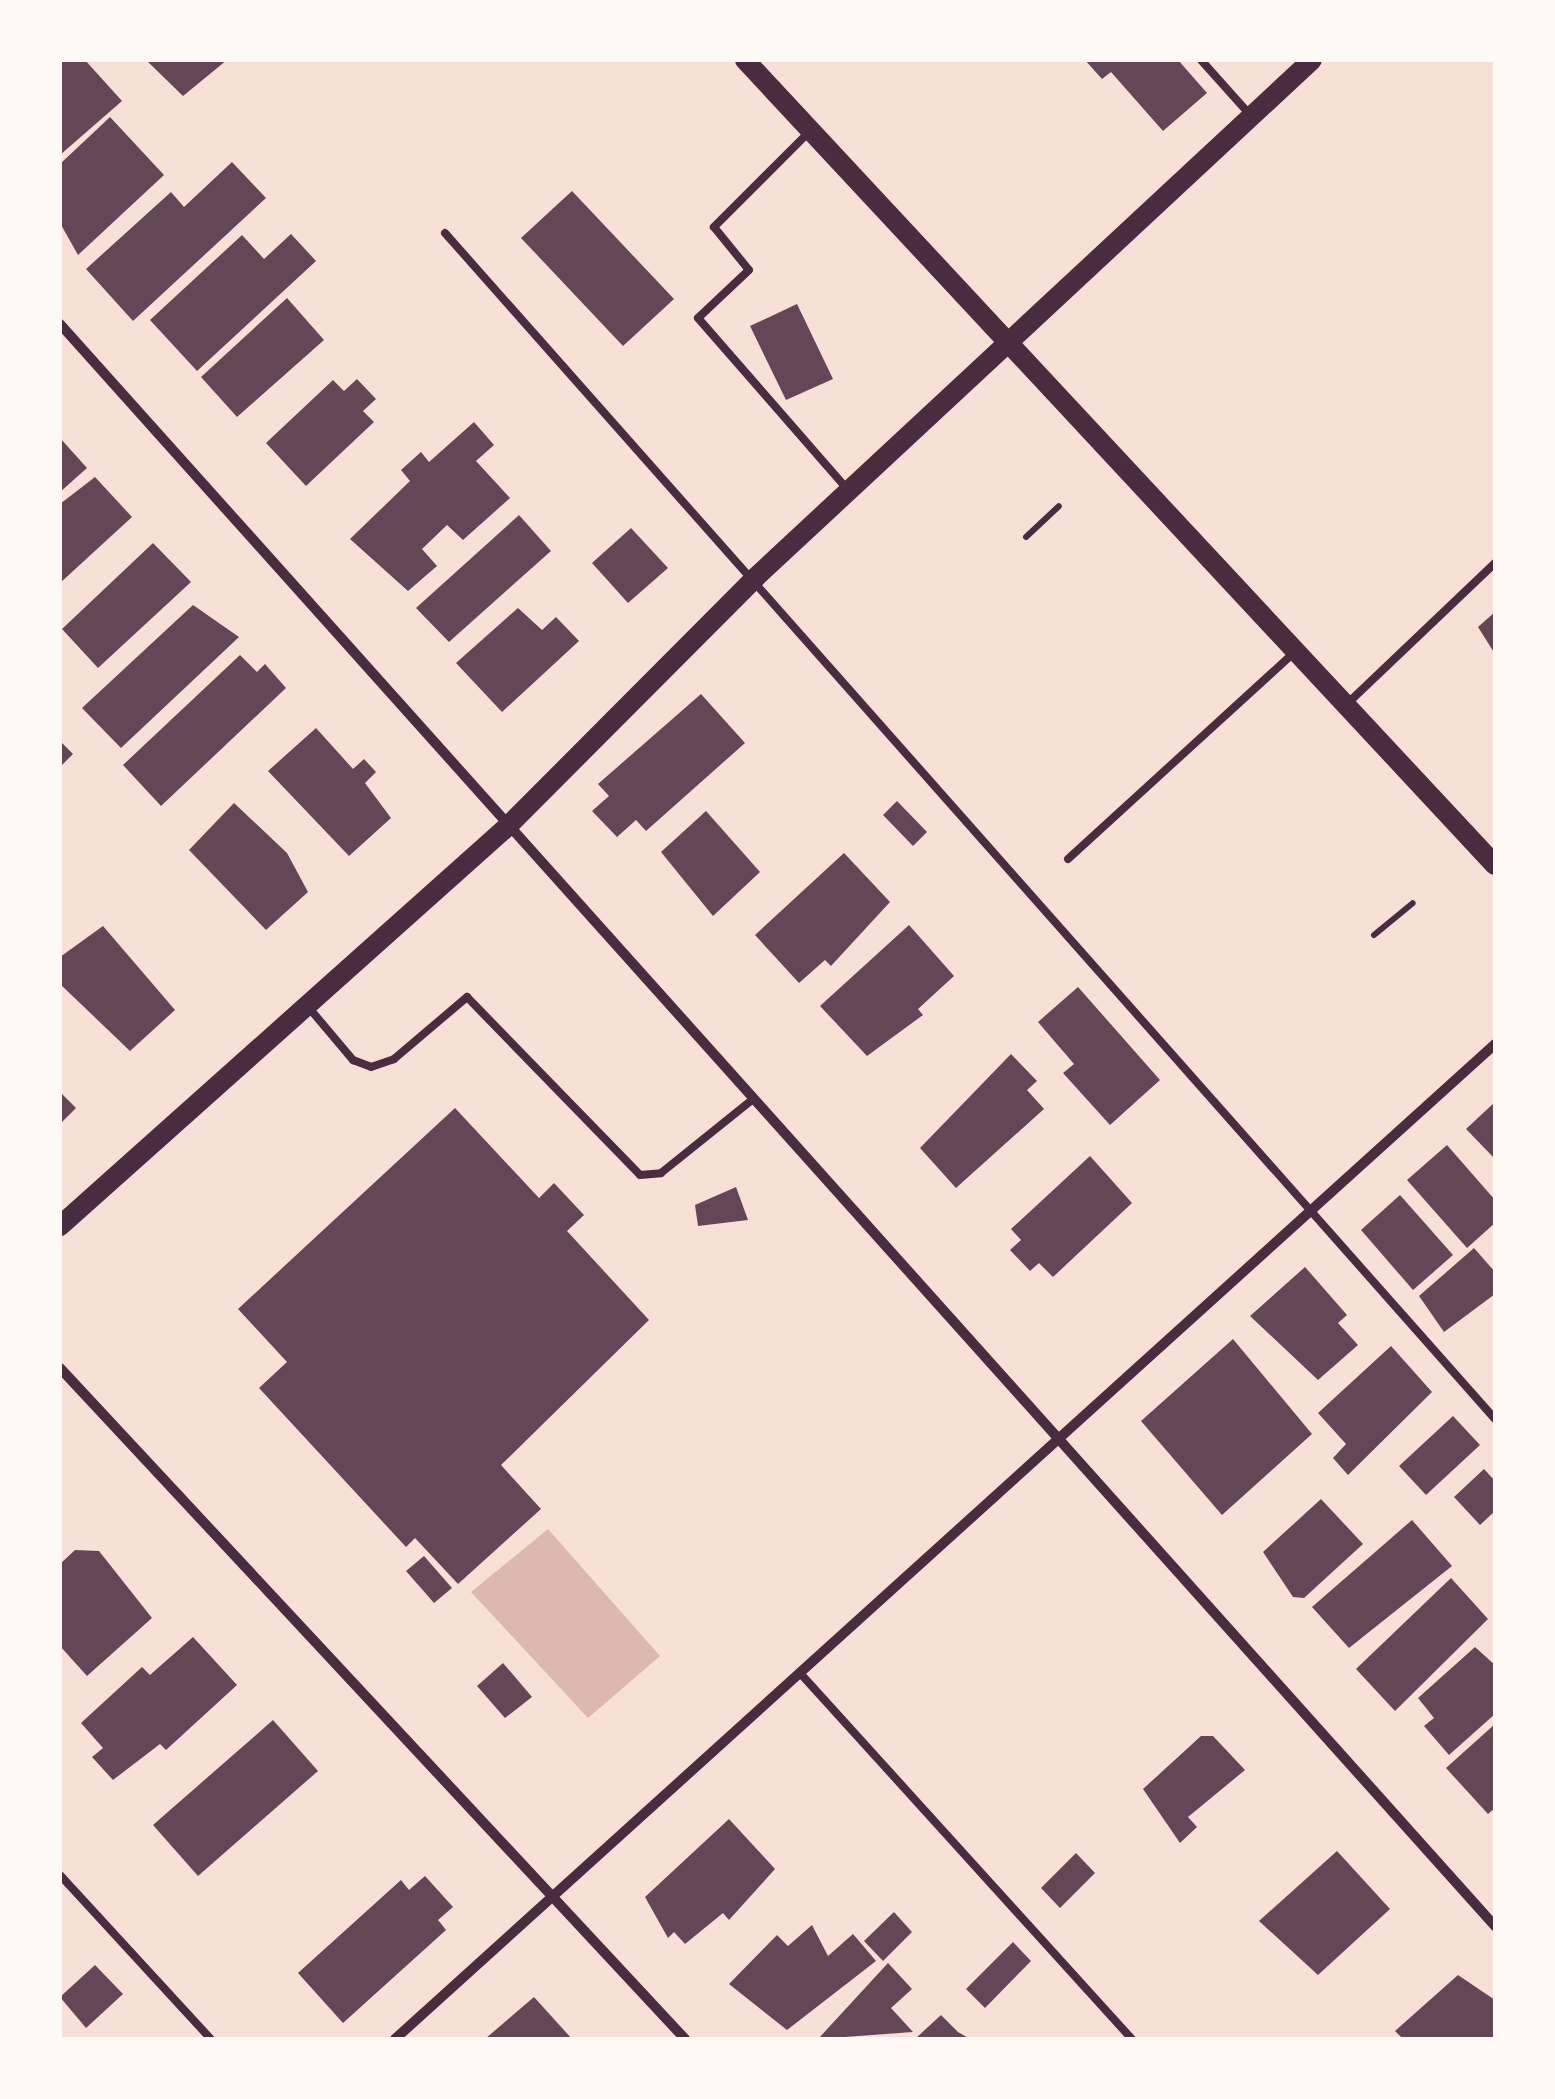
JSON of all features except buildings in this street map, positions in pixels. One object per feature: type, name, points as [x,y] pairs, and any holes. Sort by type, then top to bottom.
[{"type":"main road","points":[[744,60],[1007,348],[1495,865]]},
{"type":"main road","points":[[60,1226],[508,826],[756,577],[1007,348],[1312,60]]},
{"type":"street","points":[[60,324],[1495,1926]]},
{"type":"street","points":[[395,2039],[553,1891],[800,1673],[1307,1210],[1495,1044]]},
{"type":"street","points":[[60,1368],[553,1891],[685,2039]]},
{"type":"lane","points":[[1201,60],[1251,116]]},
{"type":"lane","points":[[810,132],[714,227],[749,270],[698,318],[850,491]]},
{"type":"lane","points":[[445,233],[756,577],[1307,1210],[1495,1419]]},
{"type":"lane","points":[[1344,706],[1495,563]]},
{"type":"lane","points":[[1068,859],[1294,652]]},
{"type":"lane","points":[[307,1006],[353,1060],[371,1067],[394,1059],[468,997],[640,1176],[661,1172],[752,1099]]},
{"type":"lane","points":[[800,1673],[1132,2039]]},
{"type":"lane","points":[[60,1874],[210,2039]]},
{"type":"path","points":[[1026,537],[1059,506]]},
{"type":"path","points":[[1374,934],[1413,904]]},
{"type":"shaded area","points":[[548,1529],[660,1656],[588,1718],[471,1592]]}]
